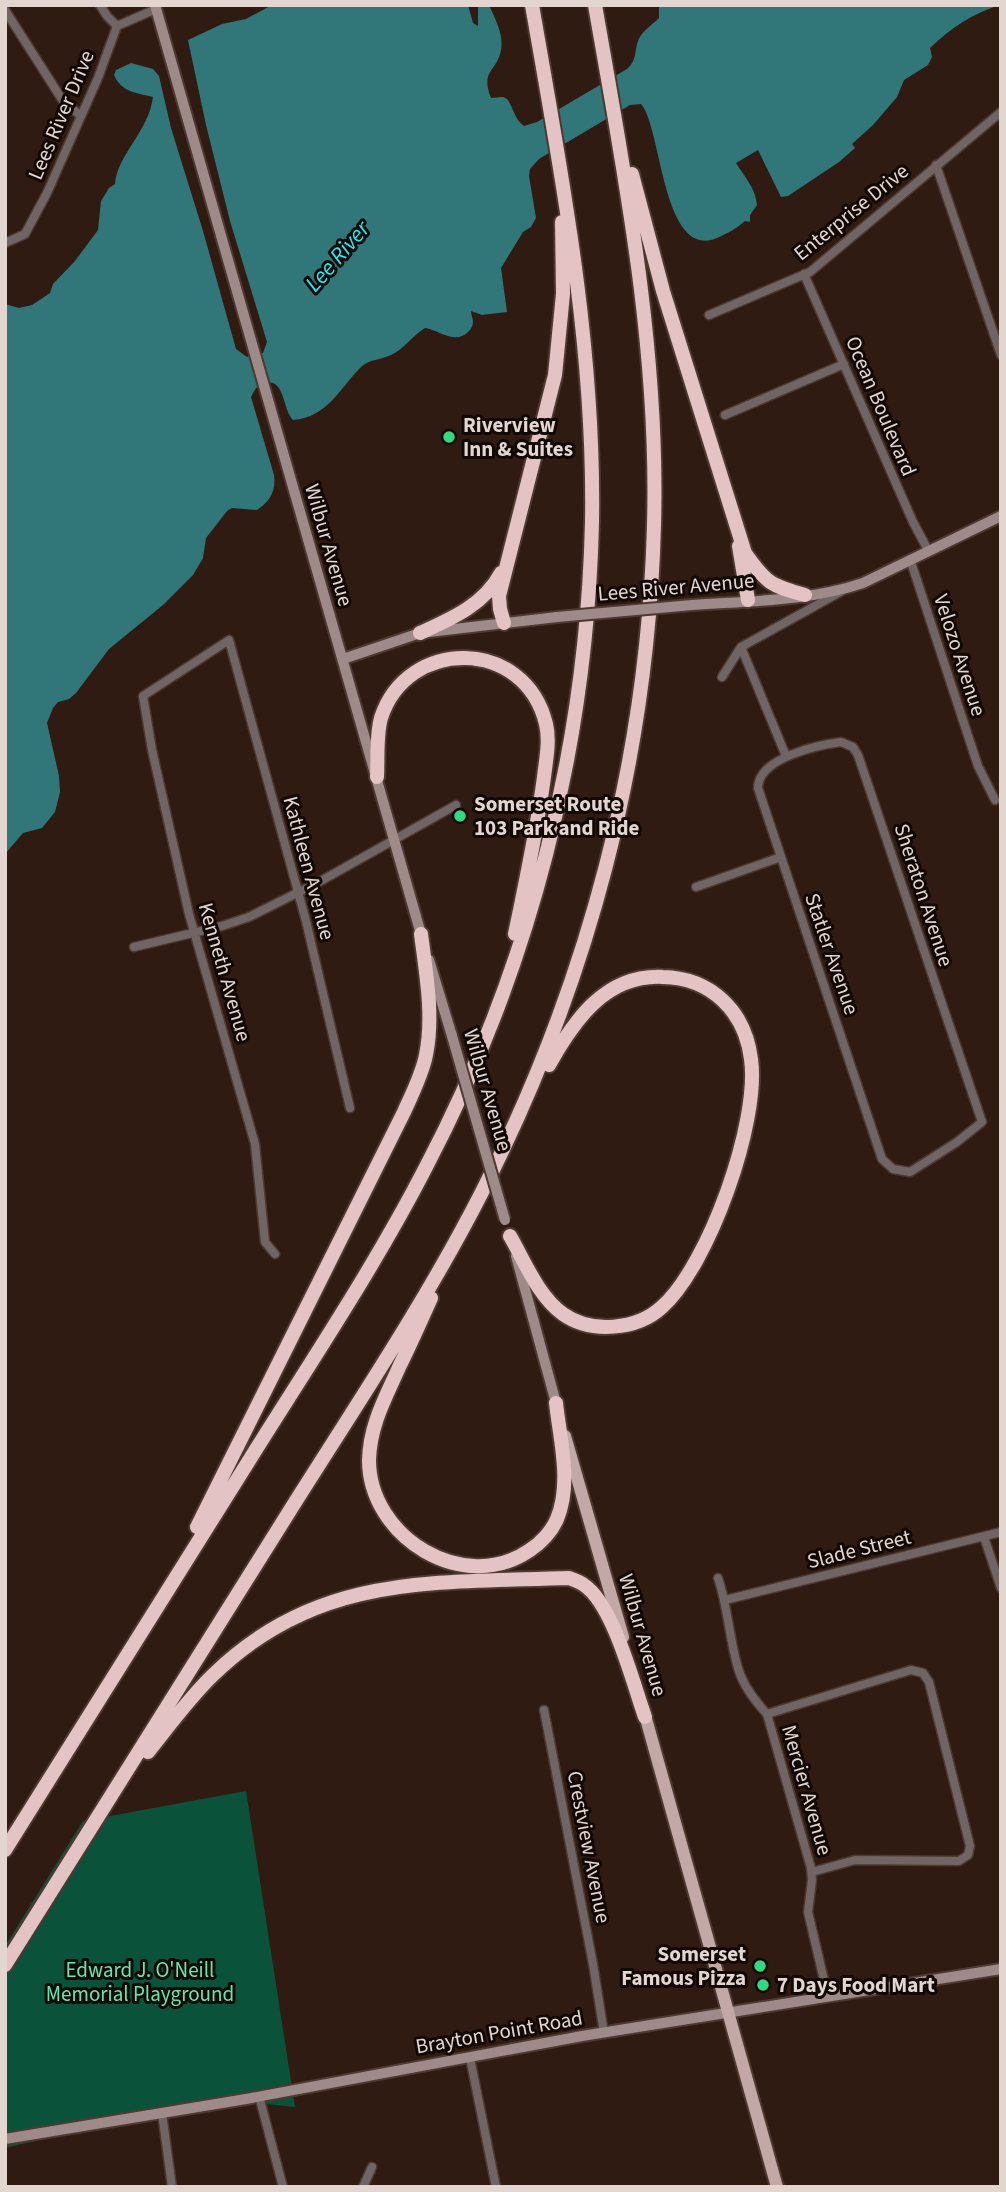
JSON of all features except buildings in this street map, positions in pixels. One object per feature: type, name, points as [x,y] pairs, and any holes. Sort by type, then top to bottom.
[{"type":"highway","points":[[5,1850],[401,1214],[444,1132],[500,1003],[533,904],[559,802],[578,698],[588,594],[592,488],[589,383],[578,279],[532,5]]},
{"type":"highway","points":[[511,1133],[565,1003],[603,880],[629,764],[646,648],[654,519],[653,413],[640,273],[595,5]]},
{"type":"highway","points":[[616,128],[636,188],[663,291],[745,553],[777,587],[805,595]]},
{"type":"highway","points":[[504,622],[499,596],[555,376],[563,294],[562,175]]},
{"type":"highway","points":[[732,507],[748,600]]},
{"type":"highway","points":[[420,633],[464,612],[477,602],[499,576],[509,552]]},
{"type":"highway","points":[[377,777],[382,718],[397,691],[418,672],[449,659],[485,659],[500,664],[515,674],[535,696],[547,728],[547,752],[532,851],[500,1003]]},
{"type":"highway","points":[[154,1613],[285,1355],[413,1092],[426,1055],[427,1037],[428,997],[421,934]]},
{"type":"highway","points":[[510,1236],[539,1288],[563,1314],[575,1320],[603,1327],[618,1326],[645,1319],[661,1308],[687,1278],[716,1222],[746,1125],[752,1062],[743,1028],[722,999],[694,981],[651,976],[624,983],[600,997],[572,1027],[511,1133],[463,1228],[373,1427],[369,1462],[380,1507],[416,1546],[446,1561],[476,1567],[493,1566],[522,1556],[548,1534],[557,1520],[562,1502],[565,1484],[556,1403]]},
{"type":"highway","points":[[5,1965],[391,1349],[463,1228]]},
{"type":"highway","points":[[102,1811],[193,1697],[234,1657],[280,1624],[318,1606],[364,1592],[420,1583],[499,1580],[569,1578],[585,1585],[612,1622],[645,1717]]},
{"type":"main road","name":"Wilbur Avenue","points":[[155,7],[421,934],[453,1036],[777,2187]]},
{"type":"main road","name":"Lees River Avenue","points":[[343,659],[420,633],[504,622],[805,595],[845,589],[863,583],[1001,516]]},
{"type":"main road","name":"Brayton Point Road","points":[[5,2139],[604,2033],[1001,1969]]},
{"type":"street","points":[[100,5],[117,26],[155,7]]},
{"type":"street","points":[[5,10],[63,101],[81,116]]},
{"type":"street","name":"Lees River Drive","points":[[5,243],[25,234],[47,193],[117,26]]},
{"type":"street","name":"Enterprise Drive","points":[[709,315],[804,274],[841,247],[1001,112]]},
{"type":"street","points":[[936,165],[1001,355]]},
{"type":"street","name":"Ocean Boulevard","points":[[804,274],[907,509],[928,550]]},
{"type":"street","points":[[725,415],[844,364]]},
{"type":"street","name":"Velozo Avenue","points":[[910,559],[978,766],[995,800]]},
{"type":"street","points":[[722,677],[741,648],[845,589]]},
{"type":"street","name":"Kenneth Avenue","points":[[229,640],[142,696],[194,932],[255,1144],[265,1242],[275,1254]]},
{"type":"street","name":"Kathleen Avenue","points":[[229,640],[327,1006],[350,1108]]},
{"type":"street","points":[[741,648],[786,756]]},
{"type":"street","name":"Sheraton Avenue","points":[[786,756],[842,742],[853,747],[858,755],[982,1122],[957,1142],[910,1172],[893,1169]]},
{"type":"street","name":"Statler Avenue","points":[[786,756],[768,767],[758,782],[762,800],[882,1159],[893,1169]]},
{"type":"street","points":[[134,947],[249,917],[456,806]]},
{"type":"street","points":[[696,887],[781,857]]},
{"type":"street","name":"Slade Street","points":[[725,1600],[1001,1532]]},
{"type":"street","points":[[984,1537],[1001,1588]]},
{"type":"street","name":"Mercier Avenue","points":[[718,1578],[725,1600],[738,1669],[754,1699],[767,1714],[812,1872],[808,1912],[828,1997]]},
{"type":"street","points":[[767,1714],[911,1670],[923,1673],[929,1682],[970,1846],[968,1855],[959,1861],[855,1860],[812,1872]]},
{"type":"street","name":"Crestview Avenue","points":[[544,1710],[586,1924],[604,2033]]},
{"type":"street","points":[[470,2057],[496,2187]]},
{"type":"street","points":[[259,2096],[283,2187]]},
{"type":"street","points":[[162,2113],[172,2187]]},
{"type":"street","points":[[363,2187],[373,2167]]},
{"type":"green space","name":"Edward J. O'Neill Memorial Playground","points":[[246,1791],[295,2107],[226,2100],[140,2116],[5,2148],[5,1946],[83,1821]]},
{"type":"water","name":"Lee River","points":[[272,5],[468,5],[473,23],[478,26],[478,5],[489,5],[502,44],[499,57],[488,76],[488,89],[491,98],[506,98],[524,126],[537,122],[627,69],[634,59],[639,38],[659,18],[659,5],[1000,5],[971,17],[938,40],[930,48],[932,57],[928,65],[904,80],[897,97],[852,144],[855,148],[788,196],[781,197],[758,150],[736,163],[752,188],[757,205],[750,215],[750,222],[745,221],[717,238],[699,240],[685,230],[674,212],[666,188],[648,117],[641,104],[630,105],[539,159],[530,169],[536,218],[531,227],[523,232],[501,268],[507,312],[482,315],[471,311],[472,327],[458,337],[425,328],[396,352],[364,364],[332,401],[305,418],[293,420],[275,384],[257,387],[251,397],[274,475],[272,495],[257,510],[232,508],[227,511],[206,538],[203,558],[193,575],[163,605],[109,649],[76,693],[69,699],[58,702],[53,708],[47,723],[59,776],[60,792],[55,812],[42,828],[23,833],[5,854],[5,304],[19,308],[32,305],[50,293],[53,284],[75,261],[98,230],[101,201],[115,184],[121,163],[146,121],[153,97],[130,91],[117,81],[114,75],[116,70],[131,63],[153,69],[159,76],[171,128],[236,349],[247,357],[263,353],[267,342],[230,221],[188,40],[222,24],[246,19]]},
{"type":"place","name":"Riverview Inn & Suites","points":[[449,437]]},
{"type":"place","name":"Somerset Route 103 Park and Ride","points":[[460,816]]},
{"type":"place","name":"Somerset Famous Pizza","points":[[760,1966]]},
{"type":"place","name":"7 Days Food Mart","points":[[763,1985]]}]
